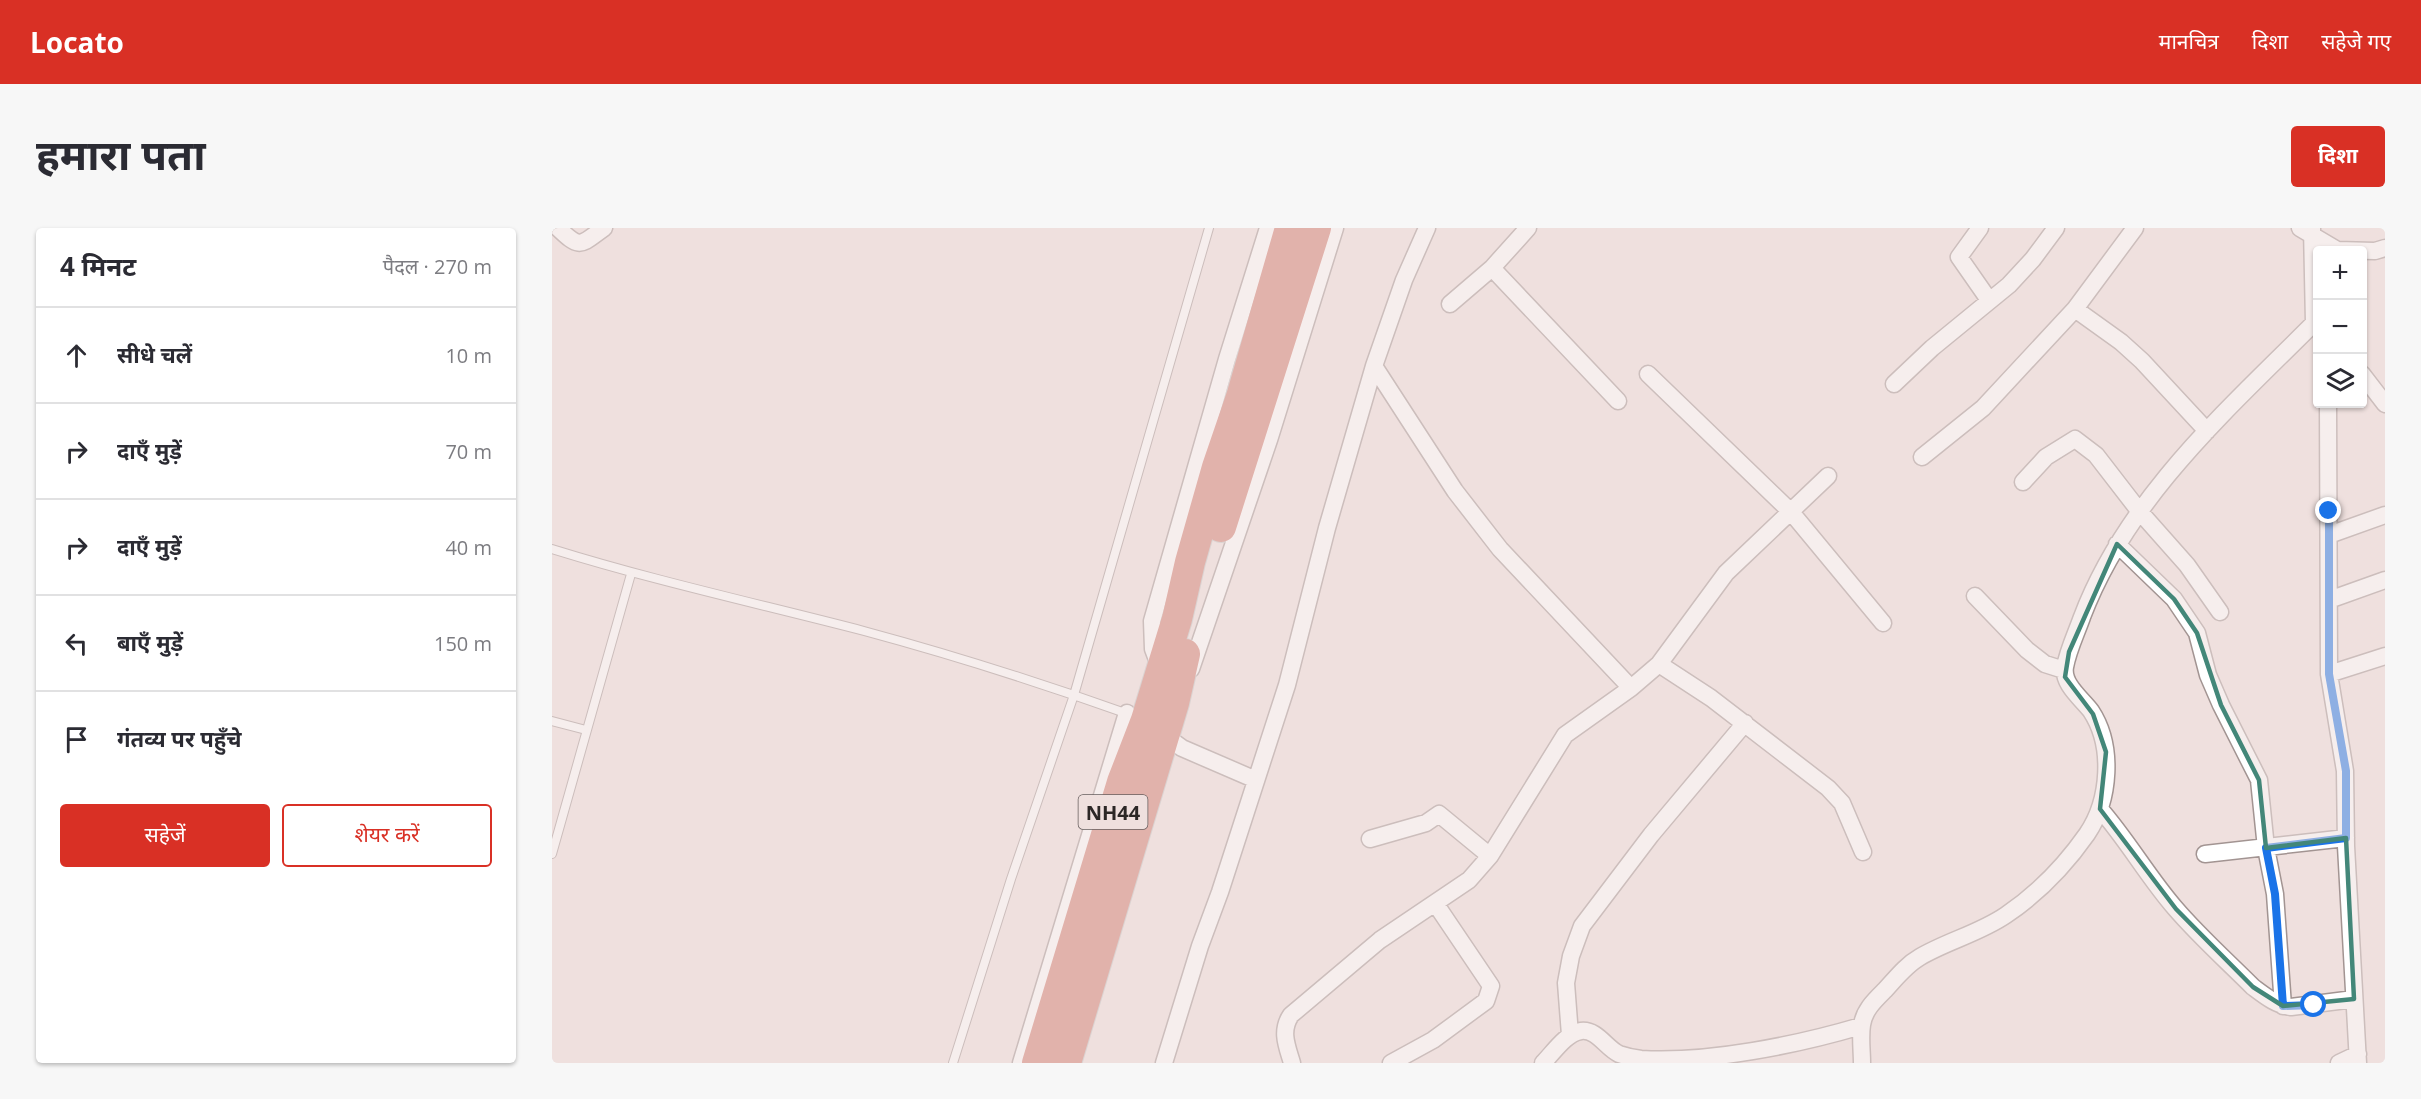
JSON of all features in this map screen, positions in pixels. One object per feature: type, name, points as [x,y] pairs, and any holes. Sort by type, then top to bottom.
[{"type":"highway","name":"NH44","points":[[1066,1063],[1153,727],[1193,622],[1200,565],[1217,467],[1242,394],[1290,228]]},
{"type":"highway","name":"NH44","points":[[1037,1063],[1122,782],[1153,727],[1161,670],[1177,619],[1224,514],[1316,228]]},
{"type":"street","points":[[558,228],[578,244],[585,242],[604,228]]},
{"type":"street","points":[[1161,670],[1153,649],[1152,621],[1227,359],[1268,228]]},
{"type":"street","points":[[1021,1063],[1153,727],[1194,657],[1269,440],[1335,228]]},
{"type":"street","points":[[1164,1063],[1200,946],[1220,892],[1287,685],[1374,366],[1404,280],[1427,228]]},
{"type":"street","points":[[1450,304],[1492,268],[1528,228]]},
{"type":"street","points":[[1980,228],[1959,257],[1989,300]]},
{"type":"street","points":[[1894,384],[1932,348],[2009,285],[2033,259],[2056,228]]},
{"type":"street","points":[[1922,457],[1983,408],[2075,309],[2135,228]]},
{"type":"street","points":[[2308,230],[2337,250],[2374,251],[2385,248]]},
{"type":"street","points":[[2308,230],[2314,300]]},
{"type":"street","points":[[1492,268],[1618,401]]},
{"type":"street","points":[[2075,309],[2121,342],[2142,361],[2207,431]]},
{"type":"street","points":[[1862,1063],[1862,1026],[1869,1007],[1913,961],[2005,916],[2039,889],[2083,839],[2100,809],[2105,786],[2106,752],[2092,714],[2070,687],[2064,670],[2068,652],[2088,601],[2117,544],[2185,455],[2313,328]]},
{"type":"street","points":[[1374,366],[1455,491],[1493,541],[1631,688]]},
{"type":"street","points":[[1648,374],[1791,512],[1883,624]]},
{"type":"street","points":[[2367,381],[2385,404]]},
{"type":"street","points":[[2328,408],[2329,674],[2346,771],[2346,838],[2358,1058],[2339,1063]]},
{"type":"street","points":[[2023,482],[2046,457],[2075,439],[2096,456],[2140,512],[2187,565],[2220,612]]},
{"type":"street","points":[[1292,1063],[1284,1035],[1284,1024],[1290,1015],[1380,940],[1469,880],[1490,856],[1565,735],[1631,688],[1659,664],[1726,573],[1828,476]]},
{"type":"street","points":[[2329,535],[2385,515]]},
{"type":"street","points":[[2117,544],[2174,598],[2197,633],[2208,675],[2259,780],[2266,848],[2275,894],[2283,1006]]},
{"type":"street","points":[[2329,600],[2385,580]]},
{"type":"street","points":[[1975,596],[2026,650],[2044,664],[2064,670]]},
{"type":"street","points":[[2329,674],[2385,656]]},
{"type":"street","points":[[1659,664],[1745,723],[1835,795],[1842,803],[1863,852]]},
{"type":"street","points":[[1570,1035],[1566,983],[1571,956],[1582,926],[1651,835],[1745,723]]},
{"type":"street","points":[[1153,727],[1182,748],[1256,780]]},
{"type":"street","points":[[1078,1063],[1153,727]]},
{"type":"street","points":[[2100,809],[2124,836],[2153,881],[2175,909],[2253,987],[2283,1006],[2314,1005],[2354,999]]},
{"type":"street","points":[[1370,839],[1426,823],[1439,814],[1490,856]]},
{"type":"street","points":[[2205,854],[2346,838]]},
{"type":"street","points":[[1391,1063],[1433,1040],[1486,1000],[1490,993],[1491,986],[1435,903]]},
{"type":"street","points":[[1543,1063],[1570,1035],[1581,1031],[1592,1033],[1618,1053],[1640,1059],[1671,1062],[1746,1058],[1862,1026]]},
{"type":"lane","points":[[953,1063],[1011,879],[1074,695],[1209,228]]},
{"type":"lane","points":[[552,549],[631,574],[865,632],[1074,695],[1153,727]]},
{"type":"lane","points":[[552,854],[631,574]]},
{"type":"lane","points":[[552,721],[586,730]]},
{"type":"highlighted area","points":[[2117,544],[2174,599],[2197,633],[2221,705],[2259,780],[2266,848],[2346,838],[2354,999],[2283,1006],[2253,987],[2176,909],[2100,809],[2106,752],[2093,714],[2065,677],[2069,652]]},
{"type":"route","points":[[2314,1005],[2283,1006],[2275,894],[2266,848],[2346,838],[2346,771],[2329,674],[2329,511]]}]
